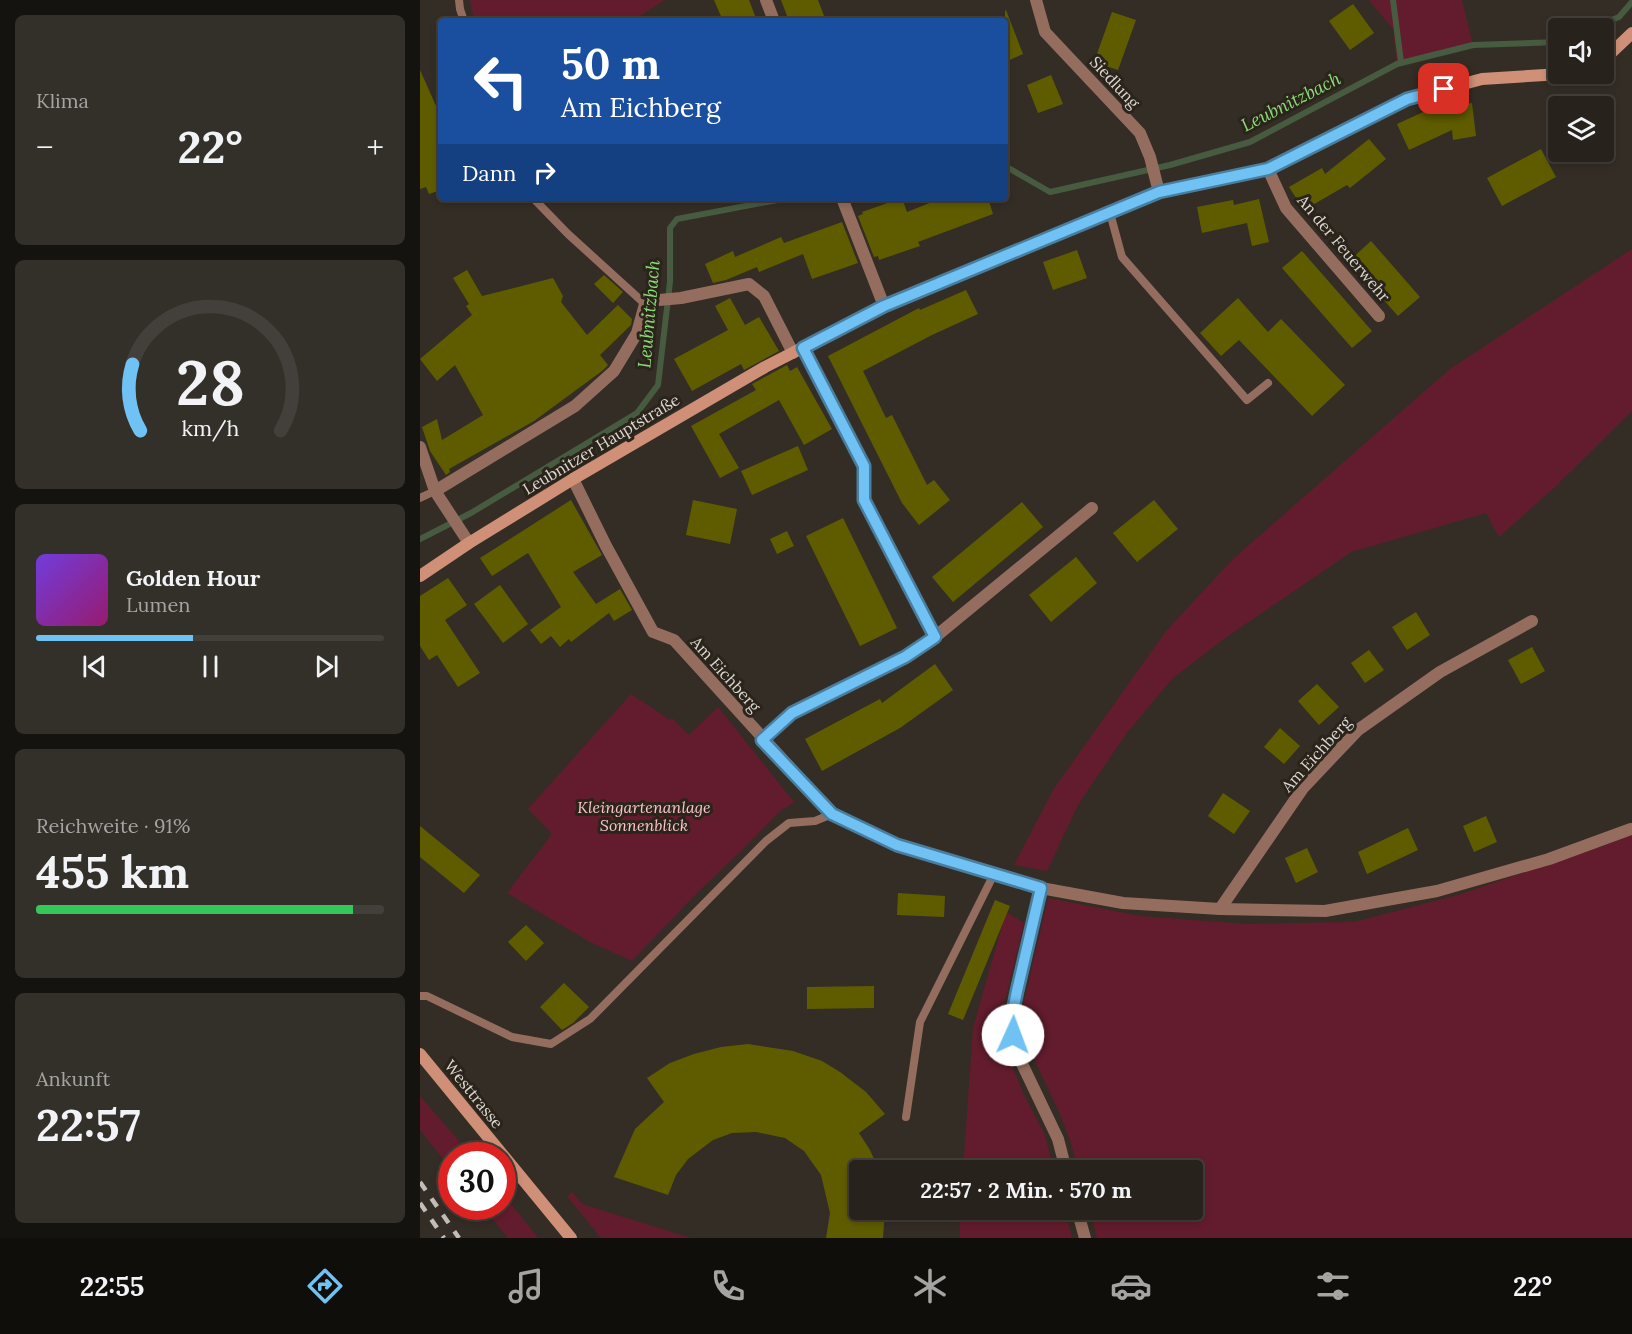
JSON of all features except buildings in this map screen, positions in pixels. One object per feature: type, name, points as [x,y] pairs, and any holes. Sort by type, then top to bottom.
[{"type":"street","points":[[766,0],[773,18]]},
{"type":"street","name":"Siedlung","points":[[1036,0],[1045,32],[1140,133],[1150,157],[1157,187]]},
{"type":"street","points":[[1614,50],[1632,33]]},
{"type":"street","name":"Leubnitzer Hauptstraße","points":[[420,576],[573,479],[765,368],[884,306],[1110,213],[1157,187],[1268,169],[1407,99],[1482,79],[1548,75]]},
{"type":"street","name":"An der Feuerwehr","points":[[1268,169],[1286,208],[1380,316]]},
{"type":"street","points":[[844,201],[884,306]]},
{"type":"street","points":[[435,491],[575,406],[614,371],[637,333],[645,304],[749,284],[764,296],[798,350],[864,466],[864,500],[935,637]]},
{"type":"street","points":[[420,447],[435,491],[469,543]]},
{"type":"street","name":"Am Eichberg","points":[[573,479],[606,546],[653,632],[674,640],[762,740],[832,814],[897,845],[1041,888],[1123,903],[1220,909],[1325,911],[1437,891],[1549,859],[1631,829]]},
{"type":"street","points":[[762,740],[792,713],[905,657],[935,637],[1092,508]]},
{"type":"street","name":"Am Eichberg","points":[[1220,909],[1303,788],[1358,730],[1440,672],[1532,621]]},
{"type":"street","points":[[1041,888],[1011,1021],[1016,1050],[1058,1139],[1063,1160]]},
{"type":"street","name":"Westtrasse","points":[[420,1054],[572,1238]]},
{"type":"street","points":[[1080,1220],[1085,1238]]},
{"type":"lane","points":[[459,0],[463,18]]},
{"type":"lane","points":[[536,201],[567,234],[645,304]]},
{"type":"lane","points":[[1110,213],[1122,256],[1247,400],[1268,383]]},
{"type":"lane","points":[[420,498],[435,491]]},
{"type":"lane","points":[[420,996],[427,996],[512,1037],[550,1044],[590,1019],[766,841],[789,823],[815,821],[832,814]]},
{"type":"lane","points":[[906,1117],[920,1022],[994,874]]},
{"type":"green space","points":[[470,0],[665,0],[637,18],[473,18]]},
{"type":"green space","points":[[1369,0],[1462,0],[1473,45],[1397,64],[1393,29]]},
{"type":"green space","points":[[1632,249],[1632,411],[1554,488],[1499,537],[1486,513],[1351,552],[1221,641],[1172,679],[1126,734],[1078,805],[1047,871],[1014,865],[1053,790],[1166,631],[1234,558],[1450,369]]},
{"type":"green space","name":"Kleingartenanlage Sonnenblick","points":[[631,694],[670,720],[672,718],[689,735],[718,707],[794,802],[779,812],[632,961],[590,942],[507,893],[552,834],[528,809]]},
{"type":"green space","points":[[1632,834],[1632,1238],[1097,1238],[1092,1220],[1203,1220],[1203,1160],[1075,1160],[1060,1114],[1024,1038],[1020,1018],[1048,898],[1140,916],[1247,924],[1354,922],[1458,895]]},
{"type":"green space","points":[[1006,912],[1024,923],[994,1046],[1004,1046],[1024,1095],[1044,1133],[1051,1160],[964,1160],[973,1028]]},
{"type":"green space","points":[[420,1096],[460,1142],[438,1142],[438,1153],[420,1130]]},
{"type":"green space","points":[[572,1192],[582,1204],[691,1238],[601,1238],[567,1196]]},
{"type":"green space","points":[[516,1210],[538,1238],[508,1238],[493,1220],[516,1220]]},
{"type":"green space","points":[[960,1220],[1068,1220],[1072,1238],[960,1238]]},
{"type":"waterway","points":[[1393,0],[1401,62]]},
{"type":"waterway","name":"Leubnitzbach","points":[[1614,19],[1619,17],[1632,2]]},
{"type":"waterway","name":"Leubnitzbach","points":[[1008,168],[1050,192],[1170,165],[1250,142],[1397,64],[1473,45],[1548,42]]},
{"type":"waterway","name":"Leubnitzbach","points":[[420,539],[471,513],[637,413],[658,385],[670,282],[670,228],[677,219],[772,201]]},
{"type":"railway","points":[[420,1182],[459,1238]]},
{"type":"railway","points":[[420,1203],[444,1238]]},
{"type":"route","points":[[1013,1035],[1011,1021],[1041,888],[897,845],[832,814],[762,740],[792,713],[905,657],[935,637],[864,500],[864,466],[803,348],[884,306],[1159,192],[1268,169],[1407,99],[1444,89]]}]
